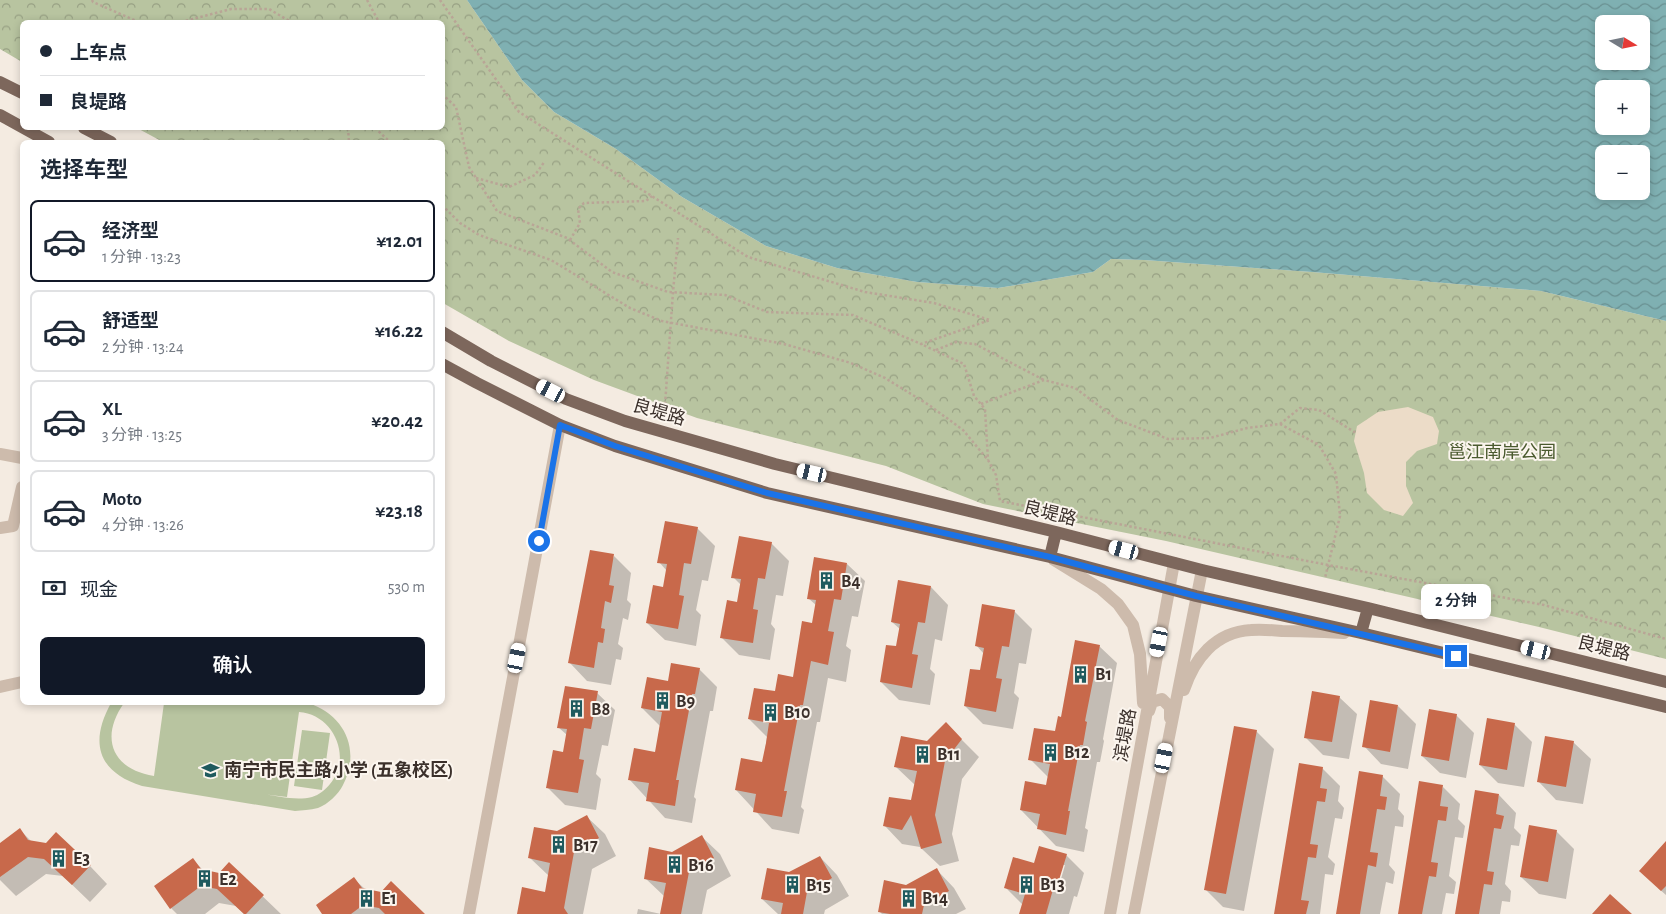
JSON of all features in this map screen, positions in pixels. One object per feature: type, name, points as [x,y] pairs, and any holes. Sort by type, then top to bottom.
[{"type":"main road","points":[[0,82],[20,92]]},
{"type":"main road","points":[[0,115],[20,126]]},
{"type":"main road","points":[[27,130],[45,140]]},
{"type":"main road","points":[[88,130],[107,140]]},
{"type":"main road","name":"良堤路","points":[[445,334],[491,361],[566,399],[625,421],[775,464],[1666,682]]},
{"type":"main road","points":[[445,366],[560,425],[615,446],[767,493],[1050,557],[1196,596],[1361,633],[1666,708]]},
{"type":"main road","points":[[1050,557],[1056,532]]},
{"type":"main road","points":[[1361,633],[1368,608]]},
{"type":"street","points":[[470,914],[560,425]]},
{"type":"street","points":[[0,454],[20,458]]},
{"type":"street","points":[[0,528],[13,526],[20,496]]},
{"type":"street","points":[[1050,557],[1101,589],[1118,604],[1133,625],[1140,654],[1143,733]]},
{"type":"street","name":"滨堤路","points":[[1110,914],[1174,563]]},
{"type":"street","points":[[1134,914],[1202,570]]},
{"type":"street","points":[[1168,738],[1188,677],[1199,657],[1221,638],[1250,630],[1361,633]]},
{"type":"street","points":[[0,688],[20,683]]},
{"type":"street","points":[[1143,733],[1150,704],[1155,700],[1162,700],[1170,707],[1168,738]]},
{"type":"street","points":[[464,914],[474,892]]},
{"type":"street","points":[[474,892],[476,914]]},
{"type":"path","points":[[92,0],[134,20]]},
{"type":"path","points":[[368,0],[378,20]]},
{"type":"path","points":[[440,0],[519,112],[748,257],[865,292],[934,303],[990,320],[921,344]]},
{"type":"path","points":[[190,20],[232,9],[269,9],[287,20]]},
{"type":"path","points":[[445,97],[456,107],[469,167],[497,211],[528,221],[570,240],[612,272],[668,292],[725,295],[767,312],[853,315],[964,364],[974,396],[985,408],[988,460]]},
{"type":"path","points":[[377,130],[388,140]]},
{"type":"path","points":[[476,178],[509,187],[535,175],[545,161]]},
{"type":"path","points":[[570,240],[580,223],[578,209],[584,203],[646,201],[652,196]]},
{"type":"path","points":[[445,208],[460,223],[479,235],[551,260],[630,308],[662,321],[784,344],[851,363],[886,378],[962,430],[988,460],[996,475],[1000,500],[1328,565],[1544,605],[1666,639]]},
{"type":"path","points":[[664,422],[678,238]]},
{"type":"path","points":[[935,350],[956,342],[975,344],[1044,380],[1075,388],[1118,420],[1168,439],[1210,438],[1247,428],[1280,424],[1300,408],[1319,410],[1356,433]]},
{"type":"path","points":[[981,404],[1044,380]]},
{"type":"path","points":[[1280,424],[1319,445],[1336,474],[1340,516],[1325,578]]},
{"type":"green space","name":"邕江南岸公园","points":[[0,0],[467,0],[522,80],[554,112],[616,149],[682,197],[766,246],[837,268],[917,282],[998,288],[1093,272],[1111,259],[1144,260],[1541,291],[1666,321],[1666,659],[1539,627],[1166,541],[983,504],[886,466],[697,418],[594,380],[509,341],[445,304],[445,140],[159,140],[141,130],[445,130],[445,20],[20,20],[20,61],[0,49]]},
{"type":"green space","points":[[110,705],[123,705],[113,728],[112,739],[114,750],[119,759],[139,772],[154,776],[164,705],[312,705],[332,716],[346,735],[350,747],[348,772],[341,789],[329,802],[315,809],[295,811],[142,786],[116,773],[107,764],[102,754],[100,731]],"holes":[[[299,712],[321,720],[330,729],[336,739],[339,750],[340,762],[337,773],[330,784],[319,794],[306,798],[293,798],[262,794],[287,797]]]},
{"type":"green space","points":[[302,730],[330,733],[322,790],[294,786]]},
{"type":"shaded area","points":[[1408,407],[1433,417],[1439,431],[1437,444],[1417,451],[1406,462],[1406,486],[1413,503],[1403,516],[1384,510],[1367,493],[1364,473],[1354,441],[1357,426],[1378,412]]},
{"type":"water","points":[[467,0],[1666,0],[1666,321],[1541,291],[1144,260],[1111,259],[1093,272],[998,288],[917,282],[837,268],[766,246],[682,197],[616,149],[554,112],[522,80]]},
{"type":"building","points":[[665,521],[698,527],[691,564],[684,563],[679,595],[684,596],[678,629],[646,623],[653,585],[663,587],[667,564],[657,563]]},
{"type":"building","points":[[739,536],[772,542],[765,579],[758,578],[753,609],[758,610],[753,643],[720,638],[727,600],[737,602],[741,579],[731,578]]},
{"type":"building","points":[[590,550],[614,554],[609,585],[614,586],[611,603],[605,601],[601,628],[605,629],[603,643],[598,642],[594,668],[568,663]]},
{"type":"building","points":[[814,557],[847,563],[841,600],[834,599],[828,631],[834,632],[828,665],[811,661],[803,705],[800,705],[784,791],[787,791],[782,817],[753,812],[756,794],[735,790],[741,758],[762,762],[766,743],[769,723],[748,719],[754,688],[775,691],[778,674],[793,677],[802,621],[812,623],[816,600],[807,599]]},
{"type":"building","points":[[898,580],[931,586],[925,623],[918,622],[912,654],[918,655],[912,688],[880,682],[886,645],[896,646],[900,624],[891,622]]},
{"type":"building","points":[[982,604],[1015,610],[1009,647],[1002,646],[996,678],[1002,679],[996,712],[964,706],[970,669],[980,670],[984,648],[975,646]]},
{"type":"building","points":[[1075,640],[1100,645],[1085,721],[1087,722],[1083,745],[1080,745],[1068,811],[1070,811],[1066,835],[1037,829],[1040,814],[1020,810],[1025,781],[1046,785],[1050,764],[1028,760],[1034,728],[1055,731],[1058,716],[1061,717]]},
{"type":"building","points":[[671,663],[700,668],[695,694],[692,694],[676,780],[679,780],[675,806],[646,801],[649,783],[628,780],[634,748],[655,752],[662,712],[641,708],[647,677],[668,681]]},
{"type":"building","points":[[565,686],[598,691],[591,729],[584,728],[579,759],[584,760],[578,793],[546,788],[553,750],[563,752],[567,729],[557,728]]},
{"type":"building","points":[[1312,691],[1340,696],[1332,742],[1304,738]]},
{"type":"building","points":[[1370,700],[1398,705],[1390,752],[1362,747]]},
{"type":"building","points":[[1429,709],[1457,714],[1449,761],[1421,756]]},
{"type":"building","points":[[1487,718],[1515,723],[1507,770],[1479,765]]},
{"type":"building","points":[[946,722],[962,739],[945,761],[935,815],[942,843],[921,849],[911,815],[902,830],[883,826],[889,797],[911,800],[917,771],[894,767],[901,736],[927,741]]},
{"type":"building","points":[[1234,726],[1257,730],[1226,894],[1204,890]]},
{"type":"building","points":[[1545,736],[1574,741],[1566,787],[1537,782]]},
{"type":"building","points":[[1299,763],[1323,767],[1320,788],[1327,789],[1325,802],[1317,801],[1310,844],[1318,845],[1316,858],[1308,857],[1301,900],[1309,901],[1306,914],[1274,914]]},
{"type":"building","points":[[1359,771],[1383,775],[1380,796],[1387,797],[1385,810],[1377,809],[1370,852],[1378,853],[1376,867],[1368,865],[1360,914],[1336,914]]},
{"type":"building","points":[[1419,781],[1443,785],[1440,806],[1448,807],[1446,821],[1438,820],[1431,862],[1438,863],[1436,877],[1429,876],[1422,914],[1398,914]]},
{"type":"building","points":[[1475,790],[1499,794],[1496,814],[1504,816],[1501,829],[1494,828],[1487,871],[1494,872],[1492,885],[1484,884],[1479,914],[1455,914]]},
{"type":"building","name":"B17","points":[[587,815],[599,838],[574,852],[564,908],[568,914],[517,914],[522,887],[545,892],[550,863],[528,858],[534,827],[557,831]]},
{"type":"building","points":[[1529,825],[1557,830],[1548,882],[1520,877]]},
{"type":"building","name":"E3","points":[[20,828],[28,840],[46,843],[56,832],[91,865],[72,885],[44,859],[28,857],[0,877],[0,843]]},
{"type":"building","name":"B16","points":[[702,835],[714,858],[689,872],[681,914],[660,914],[666,883],[644,879],[649,847],[672,852]]},
{"type":"building","points":[[1666,841],[1666,886],[1661,891],[1639,871]]},
{"type":"building","name":"B13","points":[[1039,846],[1067,854],[1059,880],[1056,879],[1046,914],[1019,914],[1025,894],[1004,888],[1013,857],[1034,863]]},
{"type":"building","name":"B15","points":[[820,856],[832,878],[807,892],[803,914],[781,914],[783,903],[761,899],[767,868],[789,872]]},
{"type":"building","name":"E2","points":[[193,858],[201,869],[219,873],[229,862],[264,895],[244,914],[217,889],[201,886],[170,909],[154,886]]},
{"type":"building","name":"B14","points":[[937,868],[949,891],[924,905],[922,914],[878,912],[884,880],[906,885]]},
{"type":"building","name":"E1","points":[[354,877],[362,888],[381,892],[391,881],[425,914],[385,914],[379,908],[363,905],[351,914],[322,914],[316,905]]},
{"type":"building","points":[[1610,894],[1632,914],[1592,914]]},
{"type":"place","name":"B4","points":[[827,581]]},
{"type":"place","name":"B1","points":[[1081,674]]},
{"type":"place","name":"B9","points":[[662,701]]},
{"type":"place","name":"B8","points":[[577,709]]},
{"type":"place","name":"B10","points":[[770,712]]},
{"type":"place","name":"B12","points":[[1050,752]]},
{"type":"place","name":"B11","points":[[923,754]]},
{"type":"place","name":"南宁市民主路小学 (五象校区)","points":[[210,770]]},
{"type":"place","name":"B17","points":[[559,845]]},
{"type":"place","name":"E3","points":[[59,858]]},
{"type":"place","name":"B16","points":[[674,865]]},
{"type":"place","name":"E2","points":[[205,879]]},
{"type":"place","name":"B13","points":[[1026,884]]},
{"type":"place","name":"B15","points":[[792,885]]},
{"type":"place","name":"E1","points":[[367,898]]},
{"type":"place","name":"B14","points":[[908,898]]},
{"type":"route","points":[[539,541],[560,425],[615,446],[767,493],[1050,557],[1196,596],[1456,656]]}]
